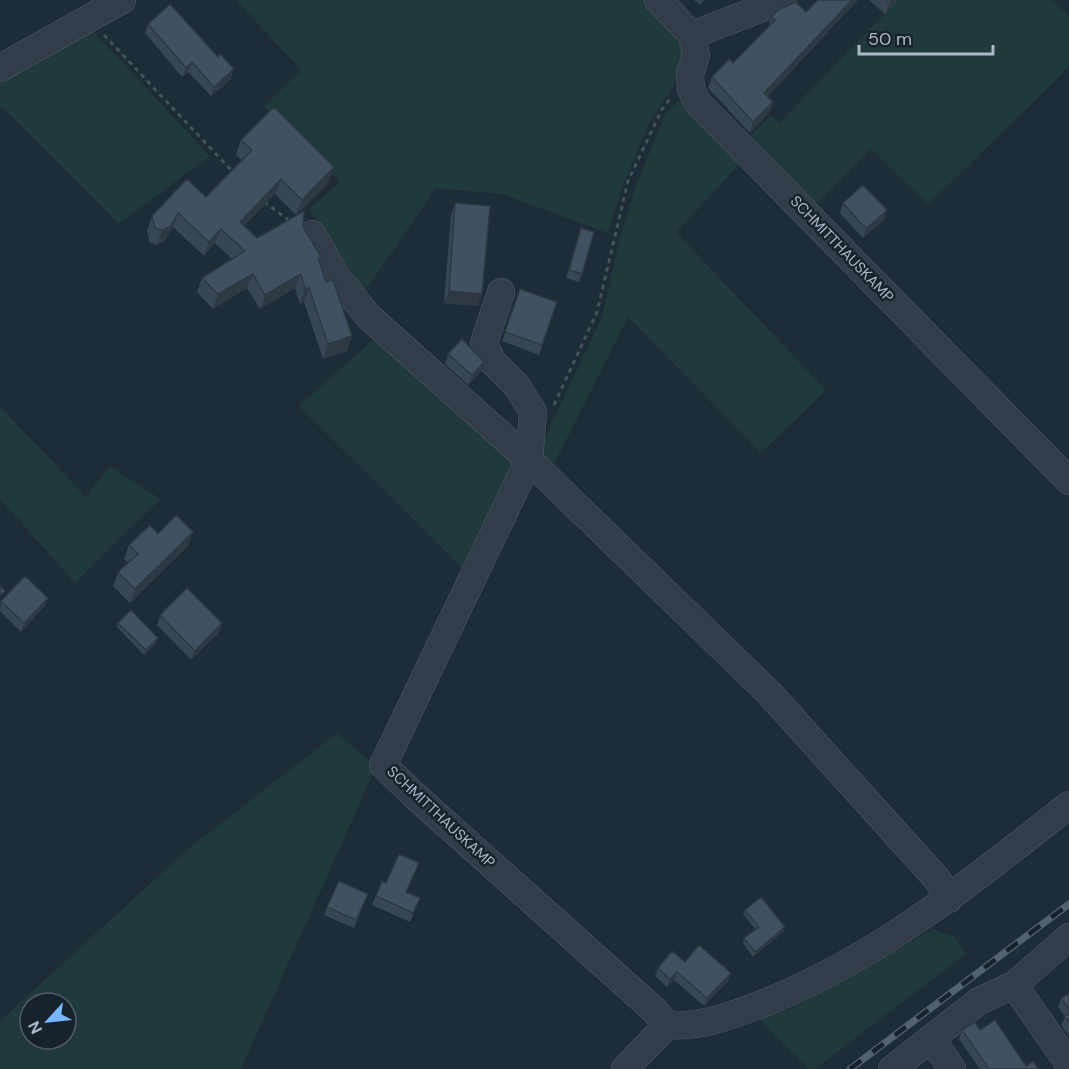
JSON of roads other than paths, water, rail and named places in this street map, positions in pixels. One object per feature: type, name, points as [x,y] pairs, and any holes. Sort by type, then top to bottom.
[{"type":"street","points":[[0,68],[122,0]]},
{"type":"street","points":[[658,0],[692,35],[783,0]]},
{"type":"street","name":"SCHMITTHAUSKAMP","points":[[692,35],[696,55],[690,74],[691,89],[697,102],[1069,481]]},
{"type":"street","points":[[312,234],[337,277],[368,316],[529,460],[769,693],[937,879],[949,900]]},
{"type":"street","points":[[501,292],[484,343],[492,361],[517,386],[533,412],[529,460]]},
{"type":"street","name":"SCHMITTHAUSKAMP","points":[[529,460],[383,765],[412,794],[654,1010],[667,1025]]},
{"type":"street","points":[[625,1069],[667,1025],[683,1027],[708,1022],[798,990],[854,962],[949,900],[1069,805]]},
{"type":"street","points":[[892,1069],[979,1001],[1014,985],[1069,937]]},
{"type":"street","points":[[1014,985],[1069,1064]]},
{"type":"street","points":[[932,1039],[952,1069]]},
{"type":"railway","points":[[850,1069],[1069,904]]}]
